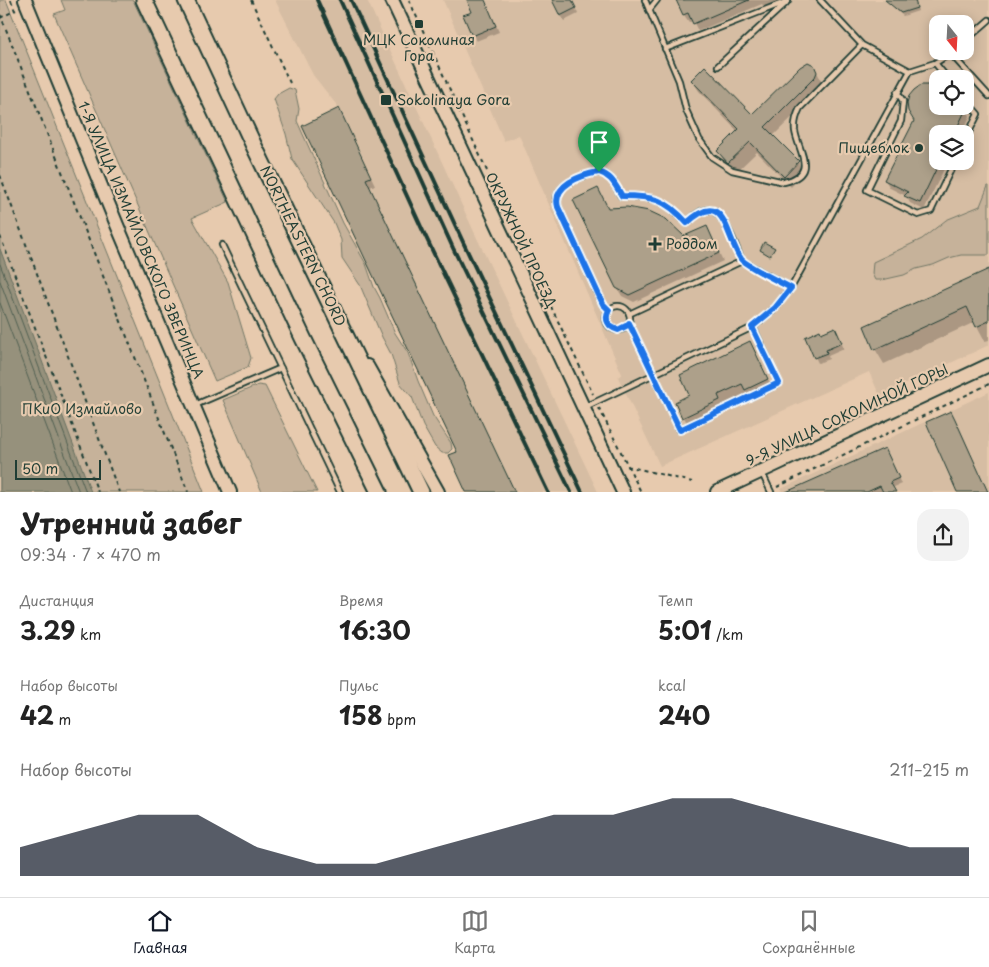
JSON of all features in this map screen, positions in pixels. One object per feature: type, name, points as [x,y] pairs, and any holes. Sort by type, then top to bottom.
[{"type":"main road","points":[[144,0],[303,338],[378,492]]},
{"type":"main road","name":"NORTHEASTERN CHORD","points":[[186,0],[421,492]]},
{"type":"street","name":"1-Я УЛИЦА ИЗМАЙЛОВСКОГО ЗВЕРИНЦА","points":[[25,0],[113,216],[230,492]]},
{"type":"street","name":"ОКРУЖНОЙ ПРОЕЗД","points":[[392,0],[623,492]]},
{"type":"street","points":[[317,276],[438,492]]},
{"type":"street","name":"9-Я УЛИЦА СОКОЛИНОЙ ГОРЫ","points":[[717,492],[989,366]]},
{"type":"lane","points":[[645,0],[679,82],[686,110],[699,139],[712,157],[732,170],[784,182],[792,180],[800,174],[804,167],[804,156],[796,132],[795,118],[800,108],[862,45]]},
{"type":"lane","points":[[649,10],[657,0]]},
{"type":"lane","points":[[666,49],[789,0]]},
{"type":"lane","points":[[718,66],[789,0]]},
{"type":"lane","points":[[820,0],[862,45],[910,71]]},
{"type":"lane","points":[[974,34],[989,21]]},
{"type":"lane","points":[[583,408],[752,327],[775,308],[791,288],[910,71],[940,60]]},
{"type":"lane","points":[[958,60],[989,96]]},
{"type":"lane","points":[[935,63],[941,70]]},
{"type":"lane","points":[[897,92],[903,100],[901,120],[867,190],[918,215],[931,211],[951,170]]},
{"type":"lane","points":[[972,125],[978,114],[974,109]]},
{"type":"lane","points":[[609,310],[603,304],[556,200],[558,192],[563,187],[590,173],[599,172],[607,174],[613,180],[622,196],[639,196],[658,200],[674,209],[687,223],[697,213],[707,209],[714,210],[722,217],[742,261],[791,288]]},
{"type":"lane","points":[[222,245],[340,492]]},
{"type":"lane","points":[[629,314],[742,261]]},
{"type":"lane","points":[[629,323],[622,329],[613,328],[607,322],[606,317],[609,310],[619,306],[623,307],[629,314],[629,323],[680,430],[779,383],[752,327]]},
{"type":"lane","points":[[194,406],[281,368]]},
{"type":"lane","points":[[761,472],[771,491]]},
{"type":"path","points":[[10,0],[15,10]]},
{"type":"path","points":[[14,0],[18,9],[0,16],[188,492]]},
{"type":"path","points":[[251,0],[290,83]]},
{"type":"path","points":[[409,0],[487,172]]},
{"type":"path","points":[[0,175],[119,492]]},
{"type":"path","points":[[0,236],[98,492]]},
{"type":"path","points":[[528,260],[627,466],[642,492]]},
{"type":"path","points":[[771,491],[989,384]]},
{"type":"path","points":[[627,466],[692,482]]},
{"type":"shaded area","points":[[275,0],[367,0],[476,236],[598,492],[515,492],[366,179],[371,176],[339,108],[313,75]]},
{"type":"shaded area","points":[[443,0],[989,0],[989,345],[880,396],[869,372],[660,466],[618,377],[622,374],[519,135],[504,141]]},
{"type":"shaded area","points":[[989,392],[989,492],[782,492],[781,489]]},
{"type":"green space","name":"ПКиО Измайлово","points":[[0,0],[6,0],[204,492],[0,492]]},
{"type":"green space","points":[[61,0],[133,0],[228,202],[192,218],[228,282],[251,358],[248,367],[215,381],[54,14],[65,10]]},
{"type":"green space","points":[[289,88],[295,90],[299,109],[297,121],[343,223],[366,264],[374,287],[395,333],[408,353],[433,416],[451,443],[452,449],[448,453],[442,453],[435,447],[423,426],[412,397],[400,383],[391,354],[360,285],[342,258],[341,240],[334,223],[292,159],[274,99],[278,94]]},
{"type":"green space","points":[[988,186],[989,255],[961,255],[916,269],[904,275],[875,280],[872,274],[873,262],[922,239],[946,220],[980,206]]},
{"type":"green space","points":[[258,385],[265,386],[317,492],[262,492],[223,400]]},
{"type":"water","points":[[0,249],[91,492],[0,492]]},
{"type":"building","points":[[467,0],[485,0],[496,26],[472,36],[463,15],[472,12]]},
{"type":"building","points":[[552,0],[572,0],[576,8],[560,16]]},
{"type":"building","points":[[676,0],[749,0],[693,24],[688,13],[683,15]]},
{"type":"building","points":[[885,0],[915,0],[917,8],[901,13]]},
{"type":"building","points":[[808,62],[814,65],[817,72],[815,77],[765,127],[799,161],[784,177],[750,142],[728,163],[717,151],[739,129],[691,80],[705,66],[752,114],[800,67]]},
{"type":"building","name":"Пищеблок","points":[[921,85],[929,85],[929,115],[963,115],[958,125],[929,125],[929,170],[936,170],[920,203],[904,196],[908,192],[884,180],[914,121],[908,111],[907,103],[909,96]]},
{"type":"building","points":[[339,108],[371,177],[366,179],[515,492],[466,492],[449,455],[457,452],[302,126]]},
{"type":"building","name":"Роддом","points":[[598,188],[608,208],[627,207],[649,211],[666,219],[684,236],[707,226],[719,253],[629,295],[616,288],[573,200]]},
{"type":"building","points":[[764,242],[775,248],[770,256],[760,250]]},
{"type":"building","points":[[989,269],[989,321],[976,327],[967,307],[874,350],[864,326]]},
{"type":"building","points":[[835,327],[842,343],[826,350],[827,353],[814,358],[805,337],[820,330],[821,333]]},
{"type":"building","points":[[750,341],[768,379],[745,390],[742,384],[718,395],[720,400],[682,418],[675,402],[689,395],[680,375]]},
{"type":"building","points":[[951,411],[988,492],[957,492],[926,422]]},
{"type":"building","points":[[885,448],[899,478],[890,482],[896,492],[883,492],[880,486],[867,492],[786,492]]},
{"type":"railway","points":[[317,0],[423,231],[548,492]]},
{"type":"railway","points":[[340,0],[453,248],[571,492]]},
{"type":"railway","points":[[351,0],[582,492]]},
{"type":"place","name":"МЦК Соколиная Гора","points":[[419,24]]},
{"type":"place","name":"Sokolinaya Gora","points":[[386,100]]},
{"type":"place","name":"Пищеблок","points":[[919,148]]},
{"type":"place","name":"Роддом","points":[[655,244]]},
{"type":"route","points":[[599,172],[607,174],[613,180],[622,196],[639,196],[658,200],[674,209],[687,223],[697,213],[707,209],[714,210],[722,217],[742,261],[791,288],[762,321],[752,327],[779,383],[680,430],[629,323],[618,330],[607,322],[606,317],[609,310],[603,304],[558,207],[556,200],[558,192],[563,187],[590,173],[599,172]]}]
